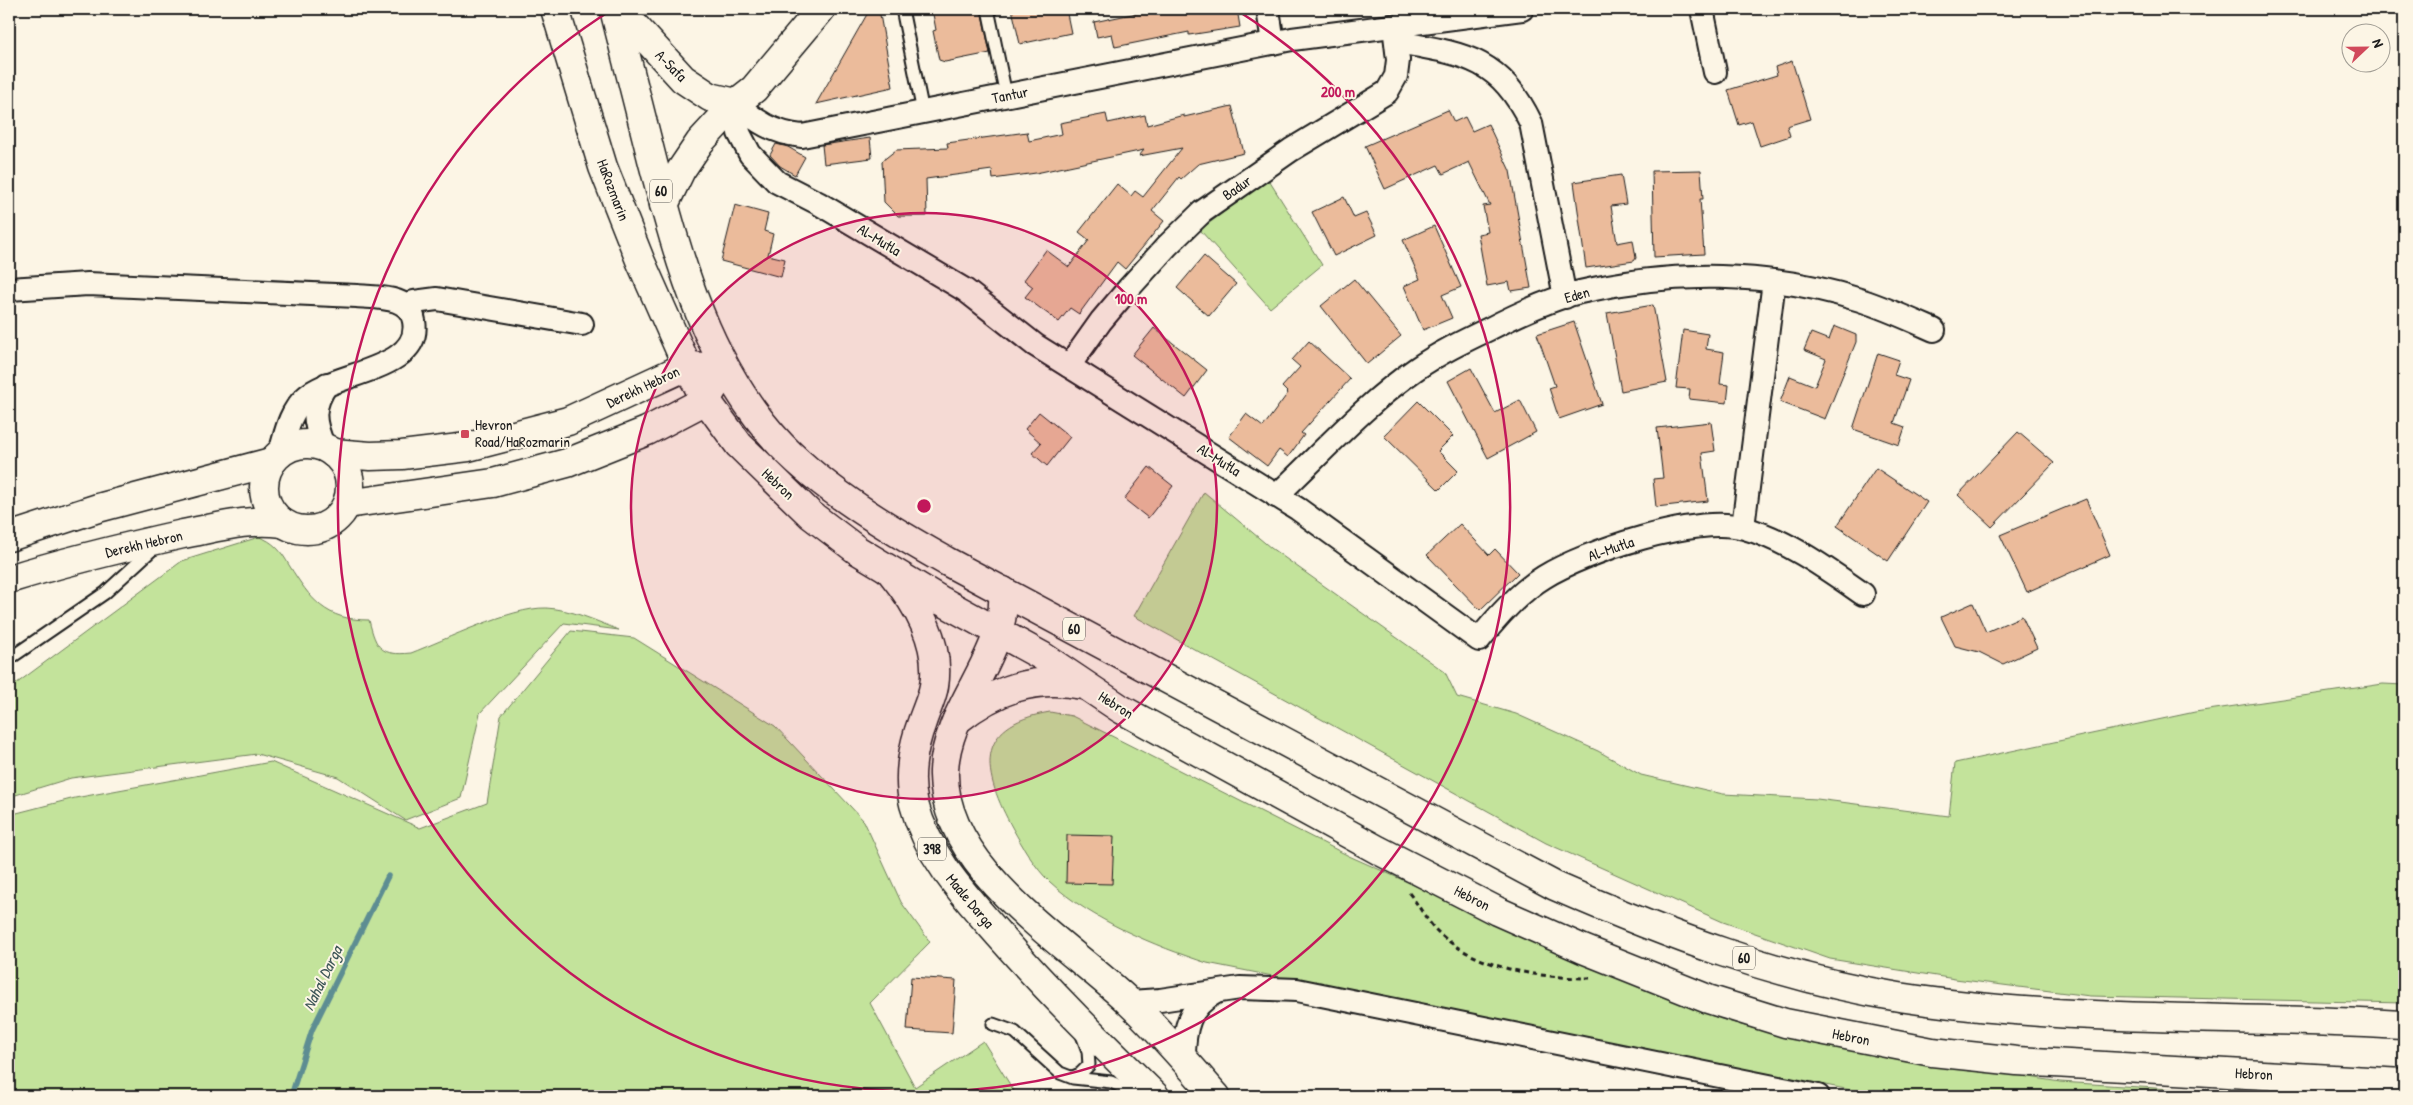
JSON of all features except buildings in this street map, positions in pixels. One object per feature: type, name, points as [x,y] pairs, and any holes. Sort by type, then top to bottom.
[{"type":"main road","name":"HaRozmarin","points":[[555,9],[603,168],[640,260],[687,366]]},
{"type":"main road","name":"60","points":[[614,9],[664,205],[702,320],[725,368]]},
{"type":"main road","name":"A-Safa","points":[[619,9],[683,79],[710,97],[736,103]]},
{"type":"main road","points":[[664,205],[690,156],[736,103],[754,89],[821,9]]},
{"type":"main road","name":"Derekh Hebron","points":[[329,450],[370,456],[402,455],[468,447],[568,422],[687,366],[725,368]]},
{"type":"main road","name":"Hebron","points":[[687,366],[706,400],[739,445],[811,515],[857,550],[892,572],[1042,656],[1121,710],[1378,850],[1497,911],[1582,949],[1708,999],[1785,1023],[1932,1052],[2017,1061],[2398,1082]]},
{"type":"main road","name":"Hebron","points":[[725,368],[759,419],[783,447],[828,485],[908,539],[1547,882],[1644,923],[1730,954],[1836,983],[1896,996],[1943,1003],[2054,1013],[2404,1025]]},
{"type":"main road","points":[[347,504],[395,496],[452,491],[533,474],[612,446],[706,400],[725,368]]},
{"type":"main road","points":[[9,537],[98,508],[275,458],[301,444],[329,450],[341,461],[347,471],[350,493],[347,504],[341,514],[321,528],[298,530],[282,523],[272,514],[266,502],[263,488],[265,475],[275,458]]},
{"type":"main road","name":"Derekh Hebron","points":[[9,579],[167,538],[248,522],[282,523]]},
{"type":"main road","name":"Maale Darga","points":[[892,572],[921,618],[933,649],[934,686],[914,746],[912,773],[913,802],[926,839],[944,871],[1010,947],[1062,1004],[1155,1096]]},
{"type":"main road","name":"Maale Darga","points":[[1003,590],[1003,610],[999,631],[957,720],[946,752],[944,772],[947,802],[955,826],[976,862],[1004,895],[1130,1002],[1184,1058],[1216,1096]]},
{"type":"main road","points":[[957,720],[991,696],[1021,685],[1053,681],[1084,685]]},
{"type":"street","points":[[1268,9],[1282,41]]},
{"type":"street","name":"Tantur","points":[[736,103],[762,125],[785,134],[802,136],[1282,41],[1396,34],[1522,9]]},
{"type":"street","points":[[1702,9],[1715,72]]},
{"type":"street","points":[[1396,34],[1454,53],[1492,70],[1506,82],[1520,100],[1531,123],[1565,298]]},
{"type":"street","name":"Badur","points":[[1069,366],[1101,321],[1129,288],[1167,246],[1202,212],[1291,150],[1386,92],[1396,76],[1396,34]]},
{"type":"street","name":"Al-Mutla","points":[[736,103],[739,133],[764,171],[777,182],[818,203],[965,290],[1035,345],[1298,509],[1479,640],[1520,595],[1544,576],[1595,553],[1676,530],[1723,525],[1743,527],[1776,540],[1816,562],[1863,594]]},
{"type":"street","name":"Eden","points":[[1276,496],[1366,409],[1416,369],[1456,345],[1510,318],[1587,291],[1679,276],[1729,277],[1774,282],[1860,300],[1934,330]]},
{"type":"street","points":[[1743,527],[1774,282]]},
{"type":"street","points":[[9,289],[88,284],[337,295],[392,299],[408,307],[413,315],[415,327],[414,338],[408,348],[390,362],[327,384],[305,398],[292,413],[275,458]]},
{"type":"street","points":[[408,307],[414,302],[437,299],[582,324]]},
{"type":"street","points":[[327,384],[319,396],[315,418],[329,450]]},
{"type":"street","points":[[1130,1002],[1260,987],[1297,990],[1818,1096]]},
{"type":"street","points":[[1184,1058],[1184,1040],[1188,1019],[1194,1009],[1206,998],[1222,990]]},
{"type":"street","points":[[2267,1075],[2280,1082],[2290,1096]]},
{"type":"street","points":[[2357,1096],[2398,1082]]},
{"type":"lane","points":[[902,9],[923,112]]},
{"type":"lane","points":[[988,9],[1006,95]]},
{"type":"lane","points":[[9,659],[105,593],[146,554],[167,538]]},
{"type":"lane","points":[[1062,1004],[1082,1036],[1088,1051],[1089,1066],[1073,1078]]},
{"type":"lane","points":[[993,1024],[1015,1032],[1031,1045],[1046,1063],[1060,1073],[1073,1078],[1111,1082],[1142,1096]]},
{"type":"path","points":[[1406,888],[1437,931],[1454,946],[1492,964],[1532,973],[1594,978]]},
{"type":"green space","points":[[1268,179],[1322,265],[1270,308],[1200,230]]},
{"type":"green space","points":[[1204,492],[1271,548],[1445,672],[1457,697],[1516,714],[1598,751],[1641,775],[1723,794],[1817,799],[1949,816],[1955,763],[2195,712],[2383,684],[2404,685],[2404,1003],[2090,996],[1955,979],[1830,959],[1723,922],[1546,843],[1134,616]]},
{"type":"green space","points":[[259,537],[269,541],[280,551],[312,598],[321,606],[341,616],[369,620],[377,644],[386,652],[411,653],[497,618],[532,609],[546,608],[565,611],[619,630],[564,623],[480,713],[461,798],[405,820],[338,777],[257,754],[71,778],[9,797],[9,689],[182,561]]},
{"type":"green space","points":[[571,631],[634,638],[775,726],[864,821],[901,902],[930,942],[870,1003],[915,1087],[983,1041],[1017,1096],[9,1096],[9,815],[75,798],[271,762],[420,828],[487,803],[501,716]]},
{"type":"green space","points":[[1050,712],[1072,716],[1349,856],[1665,997],[1721,1019],[1783,1037],[2060,1082],[2282,1096],[1881,1096],[1207,963],[1166,949],[1104,920],[1066,896],[1050,882],[1025,850],[1002,808],[995,789],[991,771],[991,754],[996,740],[1007,728],[1025,718]]},
{"type":"waterway","name":"Nahal Darga","points":[[291,1096],[312,1030],[388,876]]},
{"type":"place","name":"Hevron Road/HaRozmarin","points":[[465,434]]}]
